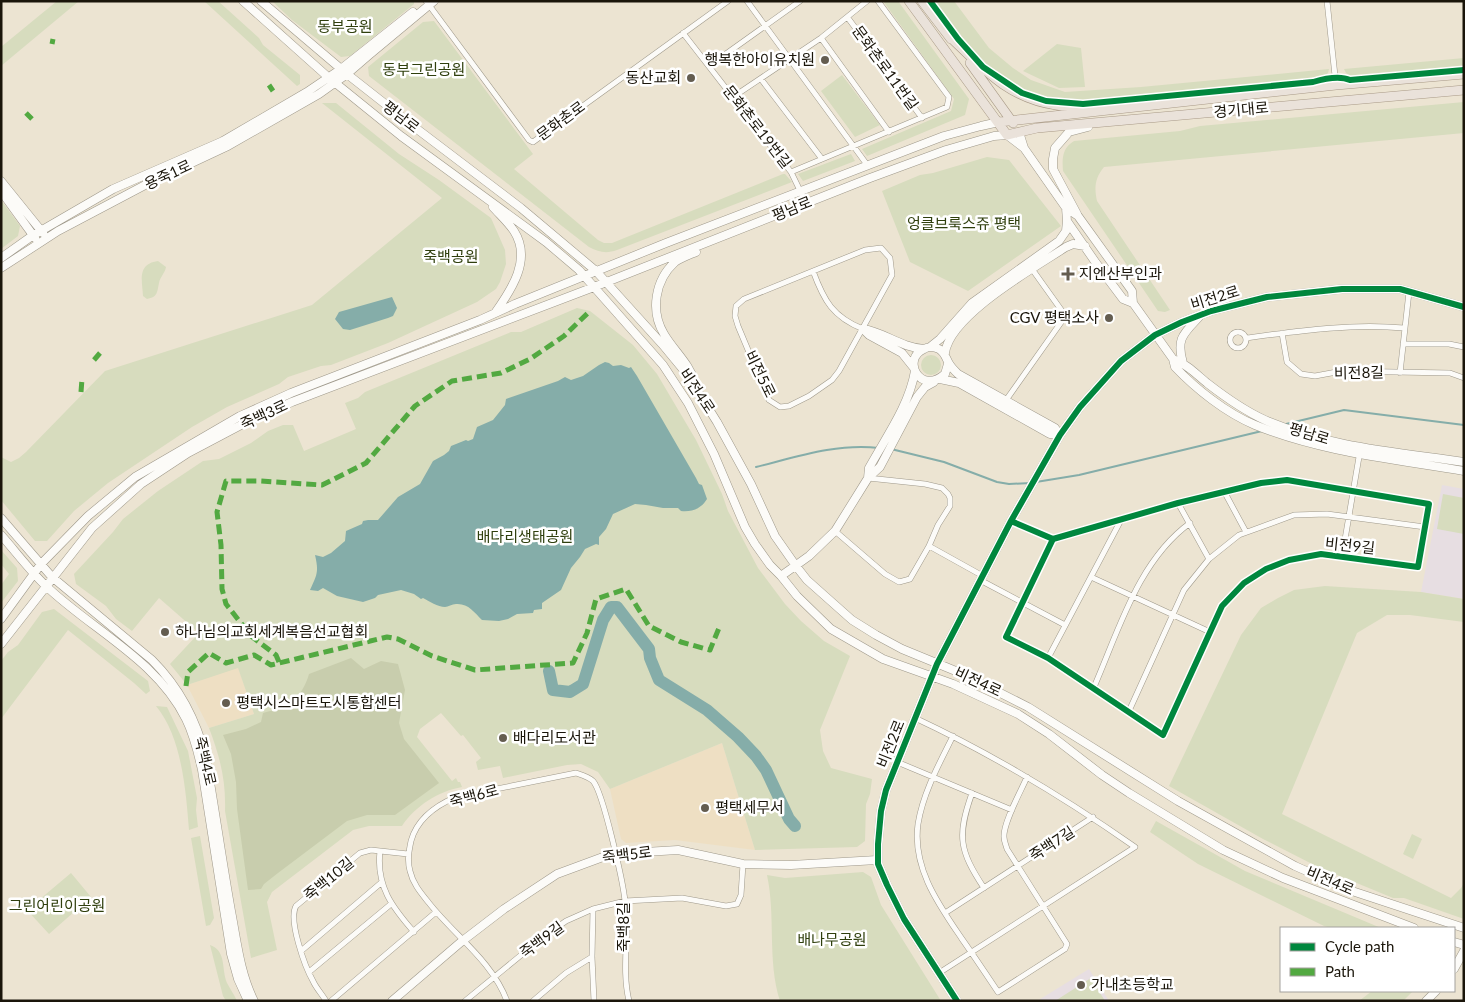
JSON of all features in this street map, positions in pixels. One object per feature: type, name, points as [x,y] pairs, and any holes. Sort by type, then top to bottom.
[{"type":"main road","points":[[909,1],[1007,135]]},
{"type":"main road","points":[[922,1],[1019,132]]},
{"type":"main road","points":[[948,35],[978,66],[1000,83],[1018,94],[1035,101],[1057,105],[1102,105],[1126,108]]},
{"type":"main road","name":"경기대로","points":[[999,122],[1336,85],[1464,74]]},
{"type":"main road","name":"경기대로","points":[[1007,135],[1037,128],[1464,90]]},
{"type":"street","name":"평남로","points":[[242,1],[328,77],[402,136],[546,242],[594,287],[946,150],[994,136],[1007,135]]},
{"type":"street","name":"평남로","points":[[261,1],[344,72],[521,208],[596,271]]},
{"type":"street","name":"문화촌로","points":[[429,2],[529,140],[533,142],[728,1]]},
{"type":"street","points":[[748,1],[868,166]]},
{"type":"street","points":[[709,66],[800,1]]},
{"type":"street","name":"문화촌로11번길","points":[[791,59],[848,18],[868,1]]},
{"type":"street","name":"문화촌로11번길","points":[[855,147],[947,107],[949,97],[878,1]]},
{"type":"street","points":[[1327,1],[1336,85]]},
{"type":"street","points":[[336,83],[344,72],[429,2]]},
{"type":"street","name":"문화촌로11번길","points":[[848,18],[922,118]]},
{"type":"street","name":"문화촌로19번길","points":[[683,33],[791,172],[855,147]]},
{"type":"street","points":[[821,38],[889,132]]},
{"type":"street","points":[[733,97],[791,59]]},
{"type":"street","points":[[1,258],[41,230],[113,189],[223,142],[307,92],[328,77],[344,72]]},
{"type":"street","points":[[761,79],[822,159]]},
{"type":"street","name":"용죽1로","points":[[1,268],[47,238],[147,184],[226,147],[336,83]]},
{"type":"street","points":[[1112,121],[1069,132],[1055,148],[1053,169],[1078,216],[1132,291],[1133,303],[1173,359],[1175,367],[1216,403],[1253,424],[1295,439],[1329,448],[1360,450],[1464,471]]},
{"type":"street","name":"평남로","points":[[584,276],[944,136],[999,122]]},
{"type":"street","points":[[1019,132],[1024,148]]},
{"type":"street","points":[[1007,135],[1024,148],[1066,208],[1078,216]]},
{"type":"street","points":[[791,172],[806,203]]},
{"type":"street","points":[[1,181],[47,238]]},
{"type":"street","points":[[1,191],[39,244]]},
{"type":"street","points":[[486,198],[514,230],[519,242],[521,256],[520,268],[515,283],[495,313]]},
{"type":"street","points":[[868,478],[871,465],[905,403],[913,383],[916,357],[940,339],[972,303],[1059,241],[1066,230],[1066,208]]},
{"type":"street","points":[[1067,221],[1123,299],[1133,303]]},
{"type":"street","points":[[697,390],[692,373],[664,335],[660,326],[656,303],[658,287],[662,278],[676,261],[731,238],[750,225]]},
{"type":"street","points":[[1004,404],[958,374],[948,364],[944,353],[946,345],[952,334],[972,313],[994,295],[1073,244],[1085,246]]},
{"type":"street","name":"비전5로","points":[[882,248],[890,258],[892,275],[864,329],[840,371],[822,388],[789,406],[780,407],[769,400],[738,326],[735,316],[736,306],[744,299],[865,250],[882,248]]},
{"type":"street","points":[[1004,404],[1062,321],[1062,311],[1032,269]]},
{"type":"street","name":"비전4로","points":[[596,271],[686,373],[717,422],[751,484],[775,536],[796,566],[807,580],[852,620],[876,635],[937,664],[963,674],[1028,707],[1178,801],[1295,866],[1352,891],[1464,928]]},
{"type":"street","points":[[814,271],[824,297],[832,310],[849,323],[876,331],[902,345],[912,348],[935,348],[944,353]]},
{"type":"street","name":"죽백3로","points":[[1,619],[41,564],[88,516],[135,477],[240,416],[291,393],[584,276]]},
{"type":"street","name":"비전4로","points":[[594,287],[663,365],[677,385],[714,454],[745,527],[770,565],[782,576],[797,596],[831,628],[883,659],[953,684],[1000,704],[1034,723],[1129,793],[1223,850],[1283,878],[1411,927]]},
{"type":"street","name":"죽백3로","points":[[1,644],[92,528],[141,484],[188,453],[223,434],[292,402],[594,287]]},
{"type":"street","name":"비전2로","points":[[957,1001],[895,903],[877,860],[880,811],[886,790],[937,664],[1039,472],[1060,435],[1080,407],[1121,361],[1155,335],[1210,310],[1267,297],[1342,289],[1400,289],[1464,306]]},
{"type":"street","points":[[1400,373],[1409,292]]},
{"type":"street","points":[[1183,363],[1180,350],[1181,338],[1201,314]]},
{"type":"street","points":[[1246,338],[1362,326],[1404,328]]},
{"type":"street","points":[[864,329],[869,336],[902,354],[920,378],[959,383],[1056,428],[1060,435]]},
{"type":"street","name":"비전8길","points":[[1282,333],[1287,362],[1301,374],[1315,376],[1342,371],[1450,373],[1464,378]]},
{"type":"street","points":[[1403,344],[1450,344],[1464,347]]},
{"type":"street","name":"평남로","points":[[1173,359],[1183,363],[1224,395],[1265,420],[1360,450],[1464,462]]},
{"type":"street","points":[[782,576],[809,556],[835,531],[868,478],[880,466],[917,397],[925,387],[945,374],[948,364]]},
{"type":"street","points":[[1342,557],[1360,450]]},
{"type":"street","points":[[835,531],[885,574],[899,582],[910,579],[950,506],[950,498],[942,488],[925,484],[868,478]]},
{"type":"street","name":"비전9길","points":[[1287,480],[1353,492],[1428,504],[1418,567],[1321,554],[1289,560],[1266,569],[1244,584],[1222,606],[1163,735],[1048,658],[1006,637],[1024,603],[1053,539],[1178,503],[1261,483],[1287,480]]},
{"type":"street","points":[[1225,493],[1246,532]]},
{"type":"street","points":[[1178,503],[1209,559]]},
{"type":"street","name":"비전9길","points":[[1129,711],[1184,590],[1209,559],[1240,535],[1294,515],[1327,514],[1425,527]]},
{"type":"street","name":"죽백4로","points":[[1,518],[52,577],[152,660],[185,702],[202,742],[206,759],[242,968],[254,1001]]},
{"type":"street","points":[[1048,658],[1121,520]]},
{"type":"street","points":[[1012,521],[1053,539]]},
{"type":"street","points":[[1094,687],[1133,597],[1153,561],[1181,529],[1190,523]]},
{"type":"street","name":"죽백4로","points":[[1,535],[46,586],[152,672],[167,689],[187,720],[196,743],[202,770],[231,954],[238,979],[248,1001]]},
{"type":"street","points":[[929,546],[1066,626]]},
{"type":"street","points":[[1091,577],[1210,632]]},
{"type":"street","name":"죽백7길","points":[[915,718],[1027,777],[1093,817],[1135,847],[939,973]]},
{"type":"street","points":[[945,913],[1018,866],[1067,944],[1066,949],[998,992],[945,913],[924,872],[918,850],[918,825],[928,790],[952,736]]},
{"type":"street","points":[[897,762],[1012,810]]},
{"type":"street","name":"죽백6로","points":[[463,940],[436,912],[416,887],[410,871],[408,854],[412,835],[424,817],[446,801],[456,797],[576,773],[593,781],[600,794],[615,855]]},
{"type":"street","name":"죽백7길","points":[[1027,777],[1004,831],[1007,849],[1018,866],[1093,817]]},
{"type":"street","points":[[972,793],[962,826],[962,844],[966,860],[984,888]]},
{"type":"street","name":"죽백10길","points":[[380,850],[379,869],[391,904]]},
{"type":"street","name":"죽백10길","points":[[326,1001],[313,982],[301,951],[293,911],[296,906],[360,853],[380,850],[408,854]]},
{"type":"street","name":"죽백5로","points":[[392,1001],[463,940],[504,909],[557,874],[603,856],[678,850],[743,864],[791,865],[877,860]]},
{"type":"street","name":"죽백8길","points":[[615,855],[626,901],[624,962],[629,1001]]},
{"type":"street","name":"죽백9길","points":[[465,1001],[542,938],[566,921],[593,909],[626,901],[682,898],[732,906],[737,904],[740,900],[743,864]]},
{"type":"street","points":[[301,951],[382,882]]},
{"type":"street","points":[[309,972],[391,904],[414,932]]},
{"type":"street","points":[[593,909],[592,957],[594,1001]]},
{"type":"street","points":[[331,1001],[436,912]]},
{"type":"street","points":[[463,940],[495,976],[507,1001]]},
{"type":"street","points":[[1455,967],[1464,951]]},
{"type":"street","points":[[532,1001],[566,973],[592,957]]},
{"type":"street","points":[[1426,1001],[1435,992]]},
{"type":"shaded area","points":[[1442,485],[1464,489],[1464,599],[1421,592]]},
{"type":"shaded area","points":[[238,667],[254,714],[209,728],[187,685]]},
{"type":"shaded area","points":[[722,743],[755,850],[675,840],[626,843],[621,839],[610,789]]},
{"type":"shaded area","name":"가내초등학교","points":[[1089,969],[1109,1001],[1037,1001]]},
{"type":"green space","points":[[57,1],[79,1],[1,66],[1,47]]},
{"type":"green space","points":[[204,1],[218,1],[259,38],[263,45],[300,75],[300,84],[297,86]]},
{"type":"green space","name":"동부공원","points":[[272,1],[414,1],[414,4],[350,56],[341,57],[292,20]]},
{"type":"green space","points":[[883,1],[898,1],[969,99],[965,115],[867,156],[862,149],[951,111],[954,99]]},
{"type":"green space","points":[[934,1],[954,1],[989,48],[1013,68],[1031,80],[1065,92],[1141,87],[1329,69],[1328,73],[1318,80],[1307,82],[1081,103],[1047,100],[1029,94],[997,74],[969,46]]},
{"type":"green space","name":"동부그린공원","points":[[434,21],[533,154],[514,169],[604,243],[612,243],[783,174],[792,182],[617,250],[606,252],[593,249],[369,76],[368,67],[423,22]]},
{"type":"green space","points":[[1057,44],[1081,48],[1085,87],[1059,88],[1023,71]]},
{"type":"green space","points":[[1464,58],[1464,67],[1352,77],[1344,69]]},
{"type":"green space","points":[[842,75],[880,125],[855,137],[821,91]]},
{"type":"green space","points":[[1464,102],[1464,133],[1104,167],[1096,183],[1097,201],[1170,310],[1165,312],[1158,311],[1063,171],[1065,150],[1074,141],[1180,131],[1200,126]]},
{"type":"green space","name":"죽백공원","points":[[322,103],[336,103],[399,154],[491,218],[505,250],[506,264],[496,289],[477,302],[388,343],[331,365],[321,366],[288,377],[279,384],[227,407],[192,427],[108,483],[74,511],[47,541],[35,541],[1,500],[1,457],[11,462],[19,458],[105,371],[312,305],[442,198]]},
{"type":"green space","points":[[851,154],[855,161],[803,181],[798,174]]},
{"type":"green space","name":"엉클브룩스쥬 평택","points":[[987,157],[1009,160],[1061,226],[968,291],[910,262],[882,191],[920,175]]},
{"type":"green space","points":[[1,200],[20,226],[18,236],[1,249]]},
{"type":"green space","points":[[158,261],[166,267],[156,294],[147,299],[143,296],[142,274],[147,265]]},
{"type":"green space","name":"배다리생태공원","points":[[577,308],[590,311],[633,345],[657,374],[696,440],[722,494],[728,511],[758,568],[785,604],[801,621],[824,641],[850,656],[820,730],[823,751],[831,768],[872,779],[870,794],[866,804],[865,841],[857,847],[755,850],[722,743],[610,789],[598,772],[581,764],[503,778],[500,766],[478,770],[476,762],[481,758],[463,735],[461,736],[441,713],[420,729],[417,737],[452,781],[456,778],[462,787],[428,800],[402,826],[369,826],[353,830],[272,892],[267,902],[277,950],[251,958],[225,811],[222,769],[209,728],[254,714],[238,668],[187,685],[170,664],[199,633],[159,598],[132,631],[116,619],[106,606],[76,584],[74,574],[123,519],[158,491],[203,461],[219,459],[251,443],[268,431],[283,425],[293,425],[304,451],[356,429],[345,403],[358,398],[365,392],[511,332],[521,332]]},
{"type":"green space","points":[[931,355],[938,358],[941,365],[938,372],[931,375],[924,372],[921,365],[924,358]]},
{"type":"green space","points":[[1443,494],[1464,498],[1464,534],[1437,529]]},
{"type":"green space","points":[[1,550],[17,568],[18,581],[1,603],[1,585],[9,574],[1,564]]},
{"type":"green space","points":[[1325,586],[1421,592],[1464,599],[1464,622],[1410,615],[1387,615],[1357,633],[1282,814],[1451,898],[1464,883],[1464,919],[1404,898],[1393,898],[1318,867],[1263,839],[1169,786],[1241,635],[1261,608],[1294,590]]},
{"type":"green space","points":[[54,609],[148,681],[150,691],[146,694],[68,630],[1,719],[1,661],[8,652],[18,645],[42,612]]},
{"type":"green space","points":[[351,658],[364,669],[381,661],[398,664],[405,690],[399,723],[404,739],[439,783],[395,815],[367,815],[347,821],[264,884],[261,889],[248,890],[237,809],[236,782],[231,754],[223,735],[246,729],[261,722],[263,713],[286,705],[298,696],[309,674]]},
{"type":"green space","points":[[156,706],[167,707],[188,751],[197,798],[198,827],[189,830],[184,782],[177,749],[172,733]]},
{"type":"green space","points":[[1156,821],[1245,871],[1379,927],[1324,926],[1198,864],[1150,832]]},
{"type":"green space","points":[[1412,834],[1422,839],[1413,859],[1403,854]]},
{"type":"green space","points":[[200,836],[214,918],[210,925],[206,926],[191,838]]},
{"type":"green space","name":"배나무공원","points":[[863,872],[871,877],[881,905],[941,1001],[780,1001],[774,970],[770,891],[767,875],[785,878]]},
{"type":"green space","name":"그린어린이공원","points":[[71,873],[91,897],[49,934],[27,910]]},
{"type":"green space","points":[[210,945],[221,956],[225,978],[237,1001],[226,1001],[223,996]]},
{"type":"green space","points":[[1091,978],[1105,1001],[1055,1001]]},
{"type":"green space","points":[[1371,992],[1412,992],[1403,1001],[1359,1001]]},
{"type":"water","points":[[392,297],[397,308],[393,316],[388,318],[350,330],[343,329],[335,319],[339,312]]},
{"type":"water","points":[[605,362],[613,366],[631,367],[699,484],[702,485],[707,499],[702,505],[696,509],[681,511],[678,508],[635,504],[613,514],[606,529],[599,537],[599,545],[596,544],[585,549],[571,568],[561,590],[542,603],[542,609],[534,610],[533,613],[517,614],[499,621],[482,620],[464,605],[453,604],[442,607],[401,590],[378,595],[363,602],[337,596],[323,588],[318,591],[310,590],[317,573],[315,555],[323,557],[331,553],[345,541],[346,531],[362,524],[363,521],[378,520],[398,497],[420,484],[433,461],[449,451],[451,446],[473,439],[477,427],[493,420],[505,405],[506,399],[565,377],[571,380],[583,376]]},
{"type":"waterway","points":[[1286,424],[1344,410],[1464,425]]},
{"type":"waterway","points":[[1036,482],[1079,475],[1262,431]]},
{"type":"waterway","points":[[756,467],[832,449],[848,447],[879,448]]},
{"type":"waterway","points":[[891,449],[944,462],[997,482],[1009,484],[1031,483]]},
{"type":"waterway","points":[[549,671],[553,690],[570,692],[583,684],[603,620],[611,607],[617,607],[649,649],[650,658],[659,680],[707,710],[738,737],[756,756],[766,770],[789,819],[795,826]]},
{"type":"marked path","points":[[52,44],[53,39]]},
{"type":"marked path","points":[[269,85],[273,91]]},
{"type":"marked path","points":[[26,113],[32,119]]},
{"type":"marked path","points":[[279,662],[276,655],[251,636],[226,604],[222,589],[221,545],[217,512],[226,481],[322,485],[366,463],[415,406],[452,381],[501,373],[530,359],[564,336],[590,311]]},
{"type":"marked path","points":[[94,360],[100,353]]},
{"type":"marked path","points":[[81,392],[82,379]]},
{"type":"marked path","points":[[186,686],[188,672],[209,653],[226,663],[254,655],[271,665],[387,637],[398,639],[432,656],[475,670],[573,663],[587,633],[596,599],[626,589],[649,626],[681,642],[710,650],[719,628]]},
{"type":"cycle path","points":[[930,1],[958,39],[983,67],[1022,93],[1046,101],[1083,104],[1313,82],[1331,78],[1350,80],[1464,70]]},
{"type":"cycle path","points":[[957,1001],[904,919],[878,864],[881,811],[886,790],[937,664],[1011,521],[1060,435],[1080,407],[1121,361],[1155,335],[1211,311],[1267,297],[1342,289],[1400,289],[1464,307]]},
{"type":"cycle path","points":[[1011,521],[1053,539],[1006,637],[1048,658],[1163,735],[1222,606],[1244,583],[1266,569],[1289,560],[1321,554],[1418,567],[1429,504],[1287,480],[1261,483],[1178,503],[1053,539]]},
{"type":"place","name":"행복한아이유치원","points":[[825,60]]},
{"type":"place","name":"동산교회","points":[[691,78]]},
{"type":"place","name":"지엔산부인과","points":[[1068,274]]},
{"type":"place","name":"CGV 평택소사","points":[[1109,318]]},
{"type":"place","name":"하나님의교회세계복음선교협회","points":[[165,632]]},
{"type":"place","name":"평택시스마트도시통합센터","points":[[226,703]]},
{"type":"place","name":"배다리도서관","points":[[503,738]]},
{"type":"place","name":"평택세무서","points":[[705,808]]},
{"type":"place","name":"가내초등학교","points":[[1081,985]]}]
